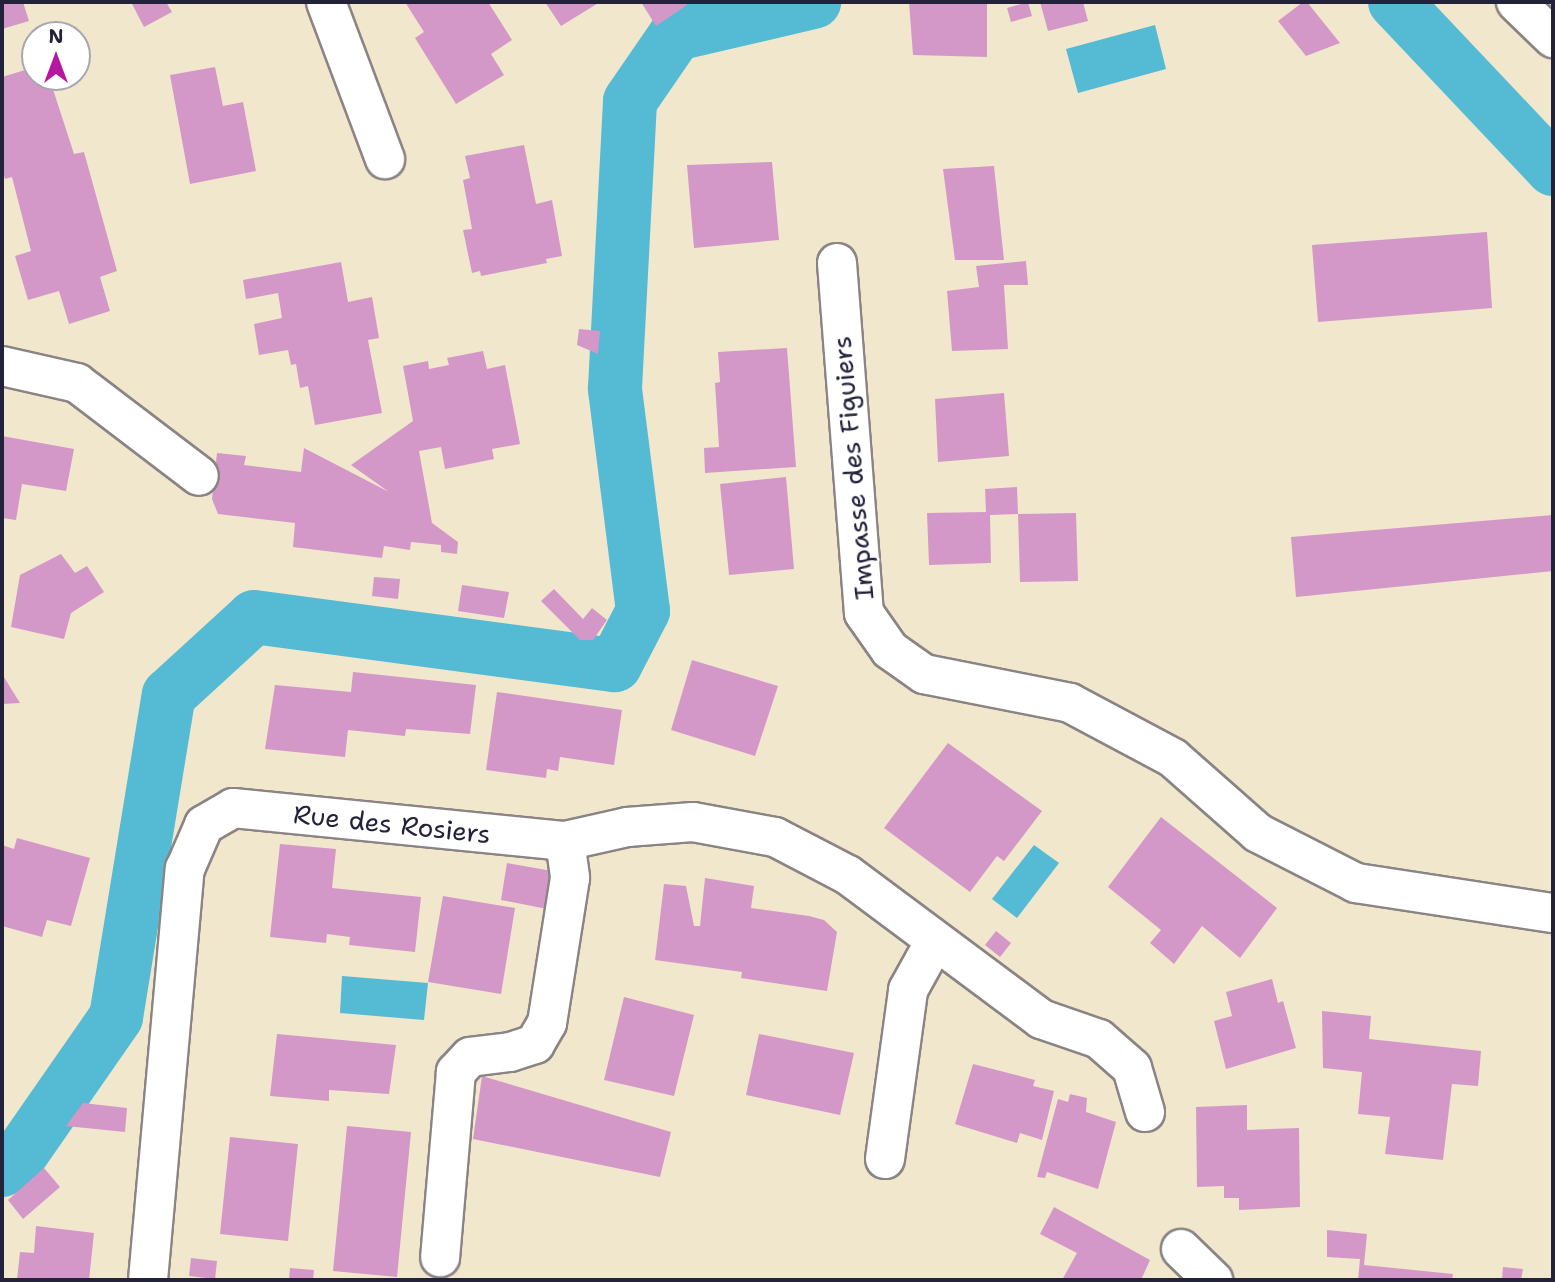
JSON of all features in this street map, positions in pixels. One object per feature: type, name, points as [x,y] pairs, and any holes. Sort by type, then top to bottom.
[{"type":"street","points":[[326,2],[385,159]]},
{"type":"street","points":[[1516,2],[1553,38]]},
{"type":"street","name":"Impasse des Figuiers","points":[[836,263],[864,613],[890,650],[924,674],[1070,703],[1173,758],[1258,833],[1356,883],[1553,913]]},
{"type":"street","points":[[2,366],[77,383],[199,476]]},
{"type":"street","name":"Rue des Rosiers","points":[[148,1280],[185,869],[204,825],[233,808],[565,841],[627,827],[693,822],[775,837],[848,875],[1041,1019],[1099,1039],[1132,1068],[1145,1112]]},
{"type":"street","points":[[440,1258],[456,1072],[470,1058],[510,1052],[535,1044],[547,1023],[570,878],[565,841]]},
{"type":"street","points":[[885,1159],[908,990],[936,941]]},
{"type":"street","points":[[1181,1249],[1213,1280]]},
{"type":"water","points":[[1155,25],[1166,69],[1078,93],[1066,49]]},
{"type":"water","points":[[1034,845],[1059,863],[1017,918],[992,899]]},
{"type":"water","points":[[342,976],[428,983],[424,1020],[340,1013]]},
{"type":"building","points":[[2,2],[23,2],[29,21],[21,21],[21,23],[2,29]]},
{"type":"building","points":[[131,2],[166,2],[172,12],[144,27]]},
{"type":"building","points":[[405,2],[488,2],[512,40],[491,54],[504,75],[456,104],[415,38],[424,32]]},
{"type":"building","points":[[545,2],[600,2],[561,26]]},
{"type":"building","points":[[641,2],[685,2],[687,5],[656,26]]},
{"type":"building","points":[[909,2],[987,2],[987,57],[913,55]]},
{"type":"building","points":[[1028,2],[1032,16],[1011,22],[1007,8]]},
{"type":"building","points":[[1040,2],[1083,2],[1088,21],[1048,31]]},
{"type":"building","points":[[1303,2],[1307,2],[1340,43],[1306,56],[1278,21]]},
{"type":"building","points":[[215,67],[223,106],[243,102],[256,171],[190,184],[170,75]]},
{"type":"building","points":[[21,71],[21,91],[54,91],[74,154],[84,152],[117,271],[100,277],[110,311],[69,324],[59,291],[28,300],[15,256],[31,251],[12,177],[5,179],[2,169],[2,77]]},
{"type":"building","points":[[524,145],[536,204],[552,200],[562,256],[546,259],[547,263],[481,276],[480,271],[472,273],[463,230],[472,229],[463,180],[470,178],[465,156]]},
{"type":"building","points":[[772,162],[779,240],[694,248],[687,165]]},
{"type":"building","points":[[994,166],[1004,260],[955,260],[943,169]]},
{"type":"building","points":[[1487,232],[1492,308],[1318,322],[1312,245]]},
{"type":"building","points":[[1026,261],[1028,285],[1004,285],[1008,349],[952,351],[947,291],[979,287],[976,266]]},
{"type":"building","points":[[341,262],[348,302],[372,297],[379,338],[368,340],[382,413],[315,425],[308,386],[300,388],[296,364],[291,365],[288,350],[259,355],[254,324],[282,318],[278,293],[246,299],[243,280]]},
{"type":"building","points":[[579,329],[600,331],[598,354],[577,345]]},
{"type":"building","points":[[787,348],[796,467],[705,473],[704,448],[719,447],[715,383],[720,382],[718,352]]},
{"type":"building","points":[[483,351],[487,369],[505,365],[520,444],[492,449],[494,459],[445,469],[441,447],[419,451],[432,523],[458,542],[457,554],[441,552],[441,545],[411,542],[410,550],[384,546],[382,558],[293,547],[295,523],[218,514],[212,499],[217,453],[246,456],[244,465],[301,472],[304,448],[389,492],[351,465],[413,421],[403,366],[428,361],[429,369],[449,365],[447,358]]},
{"type":"building","points":[[1004,393],[1009,456],[938,462],[935,399]]},
{"type":"building","points":[[2,436],[74,449],[66,491],[22,484],[16,520],[2,518]]},
{"type":"building","points":[[786,477],[794,569],[729,575],[720,484]]},
{"type":"building","points":[[1017,487],[1018,514],[990,515],[991,563],[929,565],[927,513],[986,512],[985,489]]},
{"type":"building","points":[[1076,513],[1078,581],[1020,582],[1018,514]]},
{"type":"building","points":[[1553,515],[1553,571],[1296,597],[1291,537]]},
{"type":"building","points":[[61,554],[75,573],[87,566],[104,592],[71,613],[64,639],[11,627],[20,575]]},
{"type":"building","points":[[374,577],[400,579],[398,599],[372,596]]},
{"type":"building","points":[[462,585],[509,592],[504,618],[458,611]]},
{"type":"building","points":[[554,589],[583,619],[592,608],[607,620],[593,640],[580,640],[541,601]]},
{"type":"building","points":[[692,660],[778,686],[755,756],[671,730]]},
{"type":"building","points":[[353,672],[476,685],[470,734],[406,729],[405,736],[348,730],[345,757],[265,749],[275,685],[351,692]]},
{"type":"building","points":[[2,674],[20,703],[2,704]]},
{"type":"building","points":[[497,692],[622,710],[614,765],[560,757],[558,771],[547,769],[546,778],[486,770]]},
{"type":"building","points":[[948,743],[1042,811],[1004,861],[997,856],[970,892],[884,828]]},
{"type":"building","points":[[1161,817],[1277,908],[1240,958],[1202,926],[1174,964],[1150,943],[1161,930],[1108,887]]},
{"type":"building","points":[[17,838],[90,858],[71,926],[47,920],[42,937],[2,926],[2,845],[14,849]]},
{"type":"building","points":[[280,844],[336,849],[332,888],[421,897],[415,952],[349,945],[350,937],[327,934],[326,943],[270,937]]},
{"type":"building","points":[[507,863],[558,872],[552,910],[501,900]]},
{"type":"building","points":[[705,878],[754,886],[751,908],[824,920],[837,932],[827,991],[741,978],[742,972],[655,960],[664,884],[686,886],[694,926],[700,926]]},
{"type":"building","points":[[443,896],[515,908],[501,994],[428,982]]},
{"type":"building","points":[[996,931],[1011,943],[1000,957],[985,945]]},
{"type":"building","points":[[1272,979],[1278,1003],[1283,1001],[1296,1048],[1226,1069],[1214,1021],[1232,1016],[1226,992]]},
{"type":"building","points":[[624,997],[694,1015],[674,1096],[604,1080]]},
{"type":"building","points":[[1322,1011],[1371,1016],[1369,1039],[1481,1051],[1478,1086],[1452,1084],[1443,1160],[1385,1154],[1390,1117],[1358,1114],[1362,1072],[1323,1068]]},
{"type":"building","points":[[277,1034],[396,1045],[389,1094],[329,1090],[329,1101],[270,1096]]},
{"type":"building","points":[[759,1034],[854,1053],[840,1115],[746,1095]]},
{"type":"building","points":[[973,1064],[1035,1080],[1033,1086],[1054,1091],[1042,1140],[1020,1133],[1017,1143],[955,1124]]},
{"type":"building","points":[[482,1076],[671,1132],[660,1177],[473,1139]]},
{"type":"building","points":[[1070,1094],[1087,1098],[1086,1112],[1116,1122],[1098,1189],[1047,1172],[1045,1178],[1037,1177],[1058,1099],[1068,1102]]},
{"type":"building","points":[[83,1103],[127,1108],[125,1132],[66,1126]]},
{"type":"building","points":[[1247,1105],[1247,1130],[1299,1128],[1300,1207],[1239,1210],[1239,1198],[1224,1198],[1224,1186],[1197,1187],[1196,1107]]},
{"type":"building","points":[[347,1126],[411,1132],[397,1277],[333,1271]]},
{"type":"building","points":[[230,1137],[298,1144],[288,1241],[220,1234]]},
{"type":"building","points":[[44,1168],[60,1187],[23,1219],[8,1200]]},
{"type":"building","points":[[1054,1207],[1150,1260],[1141,1280],[1062,1280],[1077,1253],[1040,1234]]},
{"type":"building","points":[[36,1226],[94,1233],[89,1280],[17,1280],[20,1252],[34,1253]]},
{"type":"building","points":[[1327,1230],[1367,1234],[1364,1265],[1453,1274],[1452,1280],[1358,1280],[1360,1259],[1327,1257]]},
{"type":"building","points":[[191,1258],[217,1261],[215,1279],[189,1276]]},
{"type":"building","points":[[1503,1267],[1523,1269],[1521,1280],[1502,1280]]},
{"type":"building","points":[[290,1268],[314,1270],[313,1280],[289,1280]]},
{"type":"waterway","points":[[2,1170],[14,1164],[116,1017],[169,695],[254,617],[615,665],[643,611],[615,388],[630,101],[676,34],[814,2]]},
{"type":"waterway","points":[[1395,2],[1553,169]]}]
